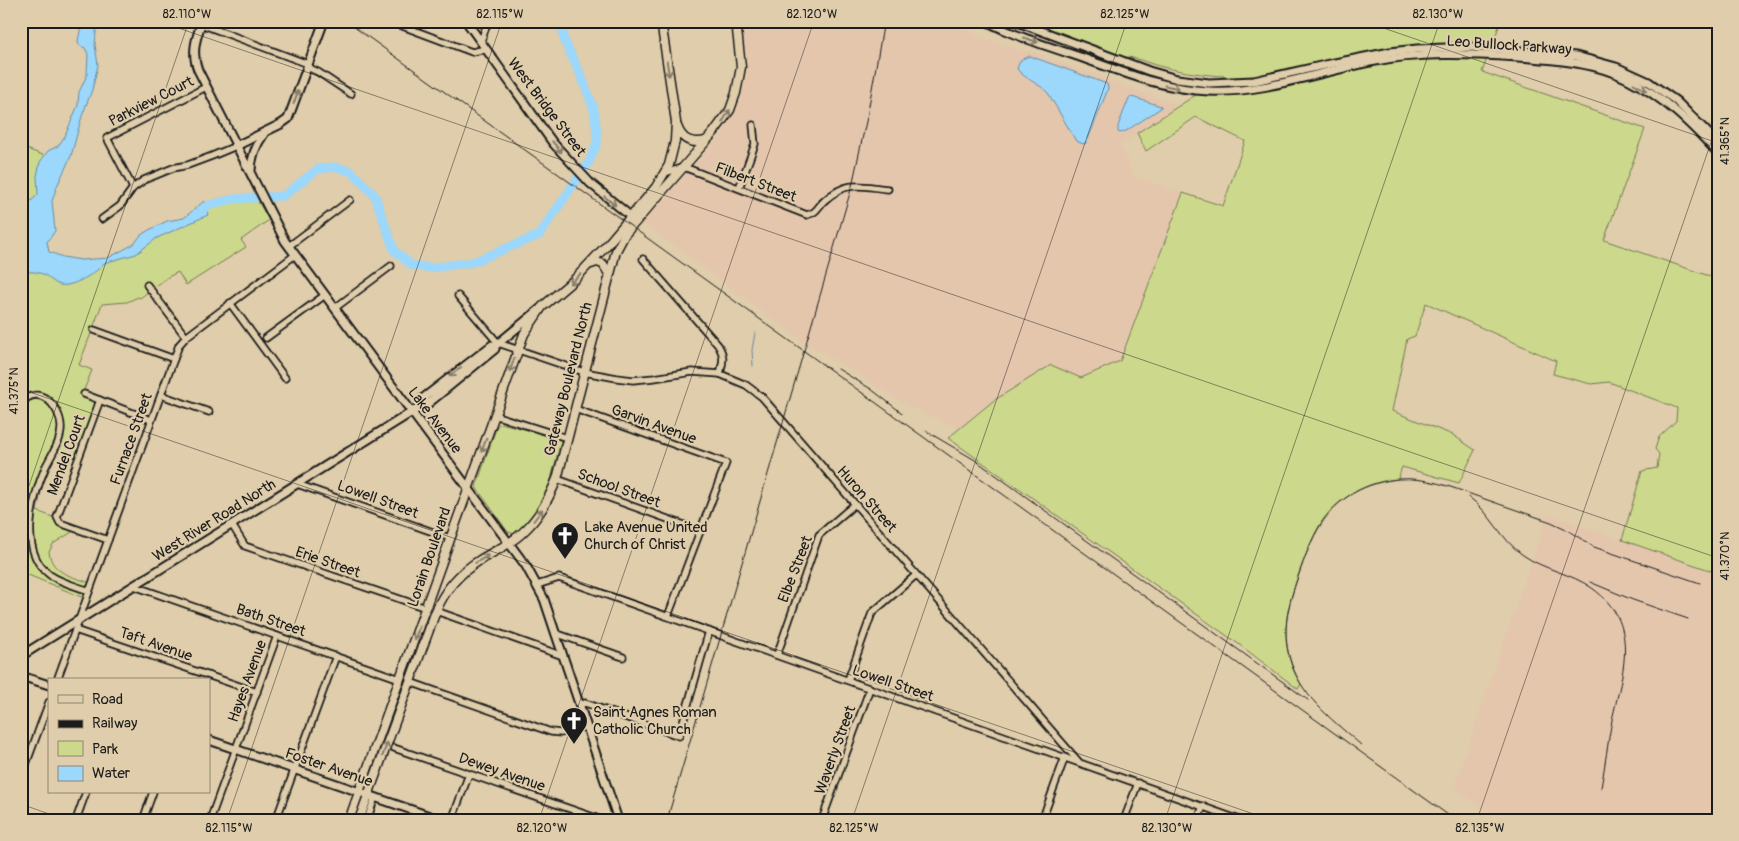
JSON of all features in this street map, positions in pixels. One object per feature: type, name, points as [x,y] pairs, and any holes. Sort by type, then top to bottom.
[{"type":"main road","name":"West River Road North","points":[[542,307],[591,264],[633,219],[665,173],[674,148],[676,122],[661,21]]},
{"type":"main road","name":"Gateway Boulevard North","points":[[457,577],[480,560],[509,543],[536,520],[545,505],[557,479],[609,274],[620,242],[633,219],[684,167],[725,118],[733,102],[738,85],[741,58],[736,21]]},
{"type":"main road","points":[[676,122],[683,138],[694,142],[706,141]]},
{"type":"main road","points":[[591,264],[597,262],[603,264],[609,274]]},
{"type":"main road","name":"Lorain Boulevard","points":[[348,820],[518,349],[526,330],[542,307]]},
{"type":"main road","name":"Lorain Boulevard","points":[[359,820],[372,796],[410,682],[436,612],[446,590],[457,577]]},
{"type":"street","points":[[102,219],[120,206],[133,188],[144,180],[236,146],[288,119],[324,21]]},
{"type":"street","points":[[390,21],[472,52],[486,49]]},
{"type":"street","name":"West Bridge Street","points":[[466,21],[547,135],[568,160],[590,183],[633,219]]},
{"type":"street","points":[[480,41],[488,21]]},
{"type":"street","name":"Leo Bullock Parkway","points":[[986,21],[1020,36],[1125,73],[1173,88],[1210,91],[1265,86],[1372,61],[1419,55],[1465,54],[1572,62],[1594,67],[1627,79],[1658,97],[1686,119],[1718,154]]},
{"type":"street","name":"Leo Bullock Parkway","points":[[1014,21],[1149,71],[1209,83],[1254,81],[1390,52],[1417,49],[1475,47],[1576,56],[1625,70],[1649,82],[1676,101],[1718,143]]},
{"type":"street","points":[[201,23],[308,66],[351,94]]},
{"type":"street","name":"Lake Avenue","points":[[201,23],[194,44],[198,70],[258,190],[289,246],[509,543],[537,585],[618,820]]},
{"type":"street","name":"Parkview Court","points":[[133,188],[107,138],[206,87]]},
{"type":"street","points":[[739,188],[755,144],[753,125]]},
{"type":"street","points":[[251,175],[254,151],[266,132]]},
{"type":"street","points":[[665,173],[684,167]]},
{"type":"street","name":"Filbert Street","points":[[684,167],[807,215],[816,212],[821,204],[832,194],[846,186],[888,189]]},
{"type":"street","points":[[289,246],[350,200]]},
{"type":"street","name":"Furnace Street","points":[[58,678],[179,345],[186,337],[230,303],[296,255]]},
{"type":"street","points":[[643,259],[723,353],[724,360],[720,374]]},
{"type":"street","points":[[335,308],[391,266]]},
{"type":"street","points":[[147,285],[186,337]]},
{"type":"street","points":[[266,338],[325,295]]},
{"type":"street","points":[[458,296],[496,344]]},
{"type":"street","points":[[230,303],[285,378]]},
{"type":"street","name":"West River Road North","points":[[21,656],[412,412],[420,406],[422,399],[450,376],[496,344],[542,307]]},
{"type":"street","points":[[94,330],[174,359]]},
{"type":"street","name":"Huron Street","points":[[496,344],[518,349],[584,372],[617,378],[634,380],[692,372],[720,374],[746,385],[762,397],[1079,762]]},
{"type":"street","points":[[84,394],[152,420]]},
{"type":"street","points":[[161,395],[209,412]]},
{"type":"street","points":[[21,404],[33,396],[44,397],[50,400],[56,409],[61,424],[59,440],[44,471],[35,502],[30,534],[33,553],[41,566],[50,575],[89,591]]},
{"type":"street","name":"Mendel Court","points":[[100,400],[57,517],[60,523],[108,540]]},
{"type":"street","name":"Garvin Avenue","points":[[575,409],[726,463],[700,531]]},
{"type":"street","points":[[494,415],[567,438]]},
{"type":"street","name":"School Street","points":[[557,479],[700,531]]},
{"type":"street","name":"Lowell Street","points":[[297,484],[450,538]]},
{"type":"street","name":"Elbe Street","points":[[777,655],[820,535],[855,504]]},
{"type":"street","name":"Erie Street","points":[[232,525],[245,546],[426,608]]},
{"type":"street","points":[[668,616],[700,531]]},
{"type":"street","points":[[848,680],[872,613],[916,575]]},
{"type":"street","name":"Lowell Street","points":[[537,585],[559,578],[1240,820]]},
{"type":"street","name":"Bath Street","points":[[134,586],[400,679]]},
{"type":"street","points":[[436,612],[563,656]]},
{"type":"street","name":"Taft Avenue","points":[[75,630],[257,692]]},
{"type":"street","points":[[579,705],[585,704],[678,736],[709,631]]},
{"type":"street","points":[[555,633],[622,657]]},
{"type":"street","name":"Hayes Avenue","points":[[210,820],[277,636]]},
{"type":"street","points":[[276,820],[336,656]]},
{"type":"street","points":[[21,676],[48,685]]},
{"type":"street","points":[[410,682],[551,732],[561,733],[587,726]]},
{"type":"street","name":"Waverly Street","points":[[822,820],[870,688]]},
{"type":"street","points":[[21,778],[48,705]]},
{"type":"street","name":"Foster Avenue","points":[[210,740],[441,820]]},
{"type":"street","name":"Dewey Avenue","points":[[394,748],[602,820]]},
{"type":"street","points":[[1042,820],[1065,757]]},
{"type":"street","points":[[452,820],[469,774]]},
{"type":"street","points":[[1124,820],[1138,783]]},
{"type":"street","points":[[76,820],[85,794]]},
{"type":"street","points":[[143,820],[153,794]]},
{"type":"street","name":"Lorain Boulevard","points":[[367,820],[372,796]]},
{"type":"street","points":[[1198,820],[1203,806]]},
{"type":"shaded area","points":[[740,21],[951,21],[981,38],[1049,58],[1179,106],[1120,145],[1134,177],[1183,193],[1120,361],[1081,378],[993,401],[959,428],[912,408],[795,336],[642,222],[717,140],[734,114],[744,89],[747,63]]},
{"type":"shaded area","points":[[1548,514],[1718,573],[1718,820],[1497,820],[1454,787]]},
{"type":"green space","points":[[1037,21],[1501,21],[1482,72],[1645,129],[1604,240],[1718,279],[1718,573],[1622,540],[1642,471],[1657,468],[1659,454],[1655,449],[1659,437],[1676,421],[1677,408],[1609,382],[1591,384],[1553,374],[1556,361],[1426,303],[1415,336],[1407,339],[1392,411],[1453,435],[1475,450],[1459,483],[1402,467],[1398,479],[1377,483],[1345,498],[1323,522],[1306,554],[1287,615],[1287,642],[1289,655],[1301,684],[1298,689],[1240,645],[948,438],[993,401],[1051,365],[1081,378],[1120,361],[1183,193],[1223,206],[1245,141],[1196,117],[1146,151],[1137,133],[1225,76],[1186,72],[1121,57],[1061,35]]},
{"type":"green space","points":[[21,147],[59,161],[34,258],[83,269],[134,249],[209,205],[233,199],[256,198],[269,220],[241,240],[246,247],[186,285],[178,272],[168,277],[140,298],[138,297],[127,302],[102,304],[79,365],[92,370],[82,395],[94,400],[96,404],[77,459],[57,451],[42,487],[37,511],[55,518],[75,530],[53,544],[49,552],[54,565],[59,570],[90,583],[84,598],[21,572]]},
{"type":"green space","points":[[501,423],[557,438],[561,441],[547,494],[533,518],[515,534],[508,532],[476,487],[497,426]]},
{"type":"water","points":[[82,21],[97,21],[95,45],[98,65],[71,156],[52,201],[55,231],[47,242],[49,252],[81,260],[108,258],[134,244],[141,235],[149,230],[167,221],[184,218],[204,201],[208,215],[157,238],[136,254],[104,263],[91,275],[78,282],[60,285],[40,273],[21,273],[21,251],[25,243],[25,220],[29,207],[27,204],[38,195],[37,176],[40,162],[48,151],[58,146],[65,136],[78,105],[79,92],[87,75],[88,54],[85,48],[79,45],[78,41]]},
{"type":"water","points":[[1030,56],[1107,84],[1106,94],[1087,142],[1083,144],[1076,141],[1048,93],[1017,69],[1021,60]]},
{"type":"water","points":[[1132,97],[1161,106],[1161,108],[1120,133],[1118,132],[1118,126],[1129,98]]},
{"type":"waterway","points":[[196,214],[209,205],[233,199],[283,196],[318,169],[335,167],[351,171],[375,196],[394,250],[411,265],[430,268],[473,262],[539,235],[589,162],[597,143],[594,109],[564,40],[561,21]]},
{"type":"waterway","points":[[753,366],[752,350],[755,333]]},
{"type":"railway","points":[[346,21],[1455,820]]},
{"type":"railway","points":[[667,820],[852,186],[867,117],[884,21]]},
{"type":"railway","points":[[838,369],[871,389],[902,413]]},
{"type":"railway","points":[[926,431],[975,460],[1308,700]]},
{"type":"railway","points":[[1361,745],[1331,719],[1304,689],[1297,678],[1288,654],[1286,631],[1289,608],[1295,586],[1308,549],[1320,525],[1327,515],[1344,499],[1365,487],[1387,480],[1399,479],[1438,483],[1551,522],[1594,547],[1700,583]]},
{"type":"railway","points":[[1469,497],[1477,503],[1515,549],[1531,560],[1592,588],[1607,602],[1617,616],[1623,632],[1625,649],[1601,788]]},
{"type":"railway","points":[[1590,582],[1633,600],[1688,619]]},
{"type":"place","name":"Lake Avenue United Church of Christ","points":[[565,560]]},
{"type":"place","name":"Saint Agnes Roman Catholic Church","points":[[574,745]]}]
